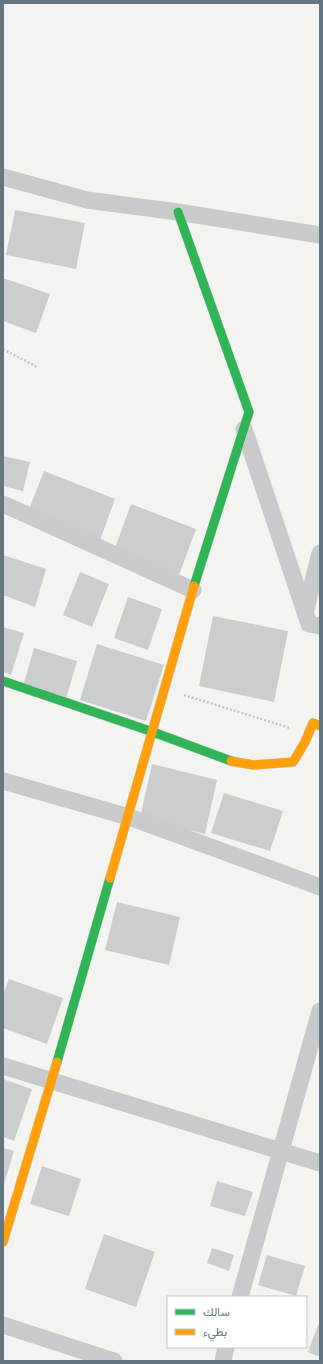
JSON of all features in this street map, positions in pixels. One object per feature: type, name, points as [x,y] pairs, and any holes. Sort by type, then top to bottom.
[{"type":"street","points":[[3,177],[87,200],[178,212],[320,235]]},
{"type":"street","points":[[3,1242],[52,1081],[129,817],[193,590],[249,412],[178,212]]},
{"type":"street","points":[[244,429],[309,624],[320,626]]},
{"type":"street","points":[[3,504],[193,590]]},
{"type":"street","points":[[305,613],[320,553]]},
{"type":"street","points":[[3,682],[153,732],[228,761],[253,765],[293,762],[313,723],[320,726]]},
{"type":"street","points":[[3,781],[129,817],[320,887]]},
{"type":"street","points":[[240,1296],[320,1011]]},
{"type":"street","points":[[3,1066],[320,1163]]},
{"type":"street","points":[[3,1325],[114,1361]]},
{"type":"street","points":[[222,1361],[226,1348]]},
{"type":"path","points":[[3,349],[37,367]]},
{"type":"path","points":[[165,688],[309,733]]},
{"type":"building","points":[[15,210],[85,223],[76,269],[6,255]]},
{"type":"building","points":[[3,278],[50,294],[36,333],[3,321]]},
{"type":"building","points":[[3,456],[30,462],[23,491],[3,486]]},
{"type":"building","points":[[44,471],[115,499],[100,540],[28,512]]},
{"type":"building","points":[[131,504],[196,529],[179,575],[114,551]]},
{"type":"building","points":[[3,555],[46,569],[35,607],[3,595]]},
{"type":"building","points":[[80,572],[109,584],[92,627],[63,615]]},
{"type":"building","points":[[128,597],[162,609],[148,650],[114,638]]},
{"type":"building","points":[[213,616],[288,631],[274,702],[199,686]]},
{"type":"building","points":[[3,627],[24,633],[11,675],[3,672]]},
{"type":"building","points":[[97,644],[164,665],[146,721],[80,700]]},
{"type":"building","points":[[34,648],[77,661],[66,699],[23,686]]},
{"type":"building","points":[[152,764],[217,780],[205,834],[140,818]]},
{"type":"building","points":[[224,793],[283,811],[270,851],[211,833]]},
{"type":"building","points":[[117,902],[180,917],[169,965],[105,950]]},
{"type":"building","points":[[9,979],[63,998],[47,1044],[3,1028],[3,995]]},
{"type":"building","points":[[3,1079],[32,1089],[14,1141],[3,1137]]},
{"type":"building","points":[[3,1148],[14,1151],[3,1187]]},
{"type":"building","points":[[42,1166],[81,1179],[69,1216],[30,1204]]},
{"type":"building","points":[[217,1181],[253,1192],[245,1216],[210,1206]]},
{"type":"building","points":[[104,1234],[155,1252],[136,1307],[85,1289]]},
{"type":"building","points":[[212,1248],[234,1255],[229,1271],[207,1263]]},
{"type":"building","points":[[267,1255],[305,1266],[296,1296],[258,1285]]},
{"type":"building","points":[[320,1320],[320,1357],[308,1352]]},
{"type":"traffic: fast","points":[[178,212],[249,412],[194,586]]},
{"type":"traffic: fast","points":[[3,681],[153,732],[231,761]]},
{"type":"traffic: fast","points":[[57,1062],[110,878]]},
{"type":"traffic: slow","points":[[110,878],[194,586]]},
{"type":"traffic: slow","points":[[231,761],[253,765],[293,762],[305,742],[313,723],[320,726]]},
{"type":"traffic: slow","points":[[3,1242],[57,1062]]}]
